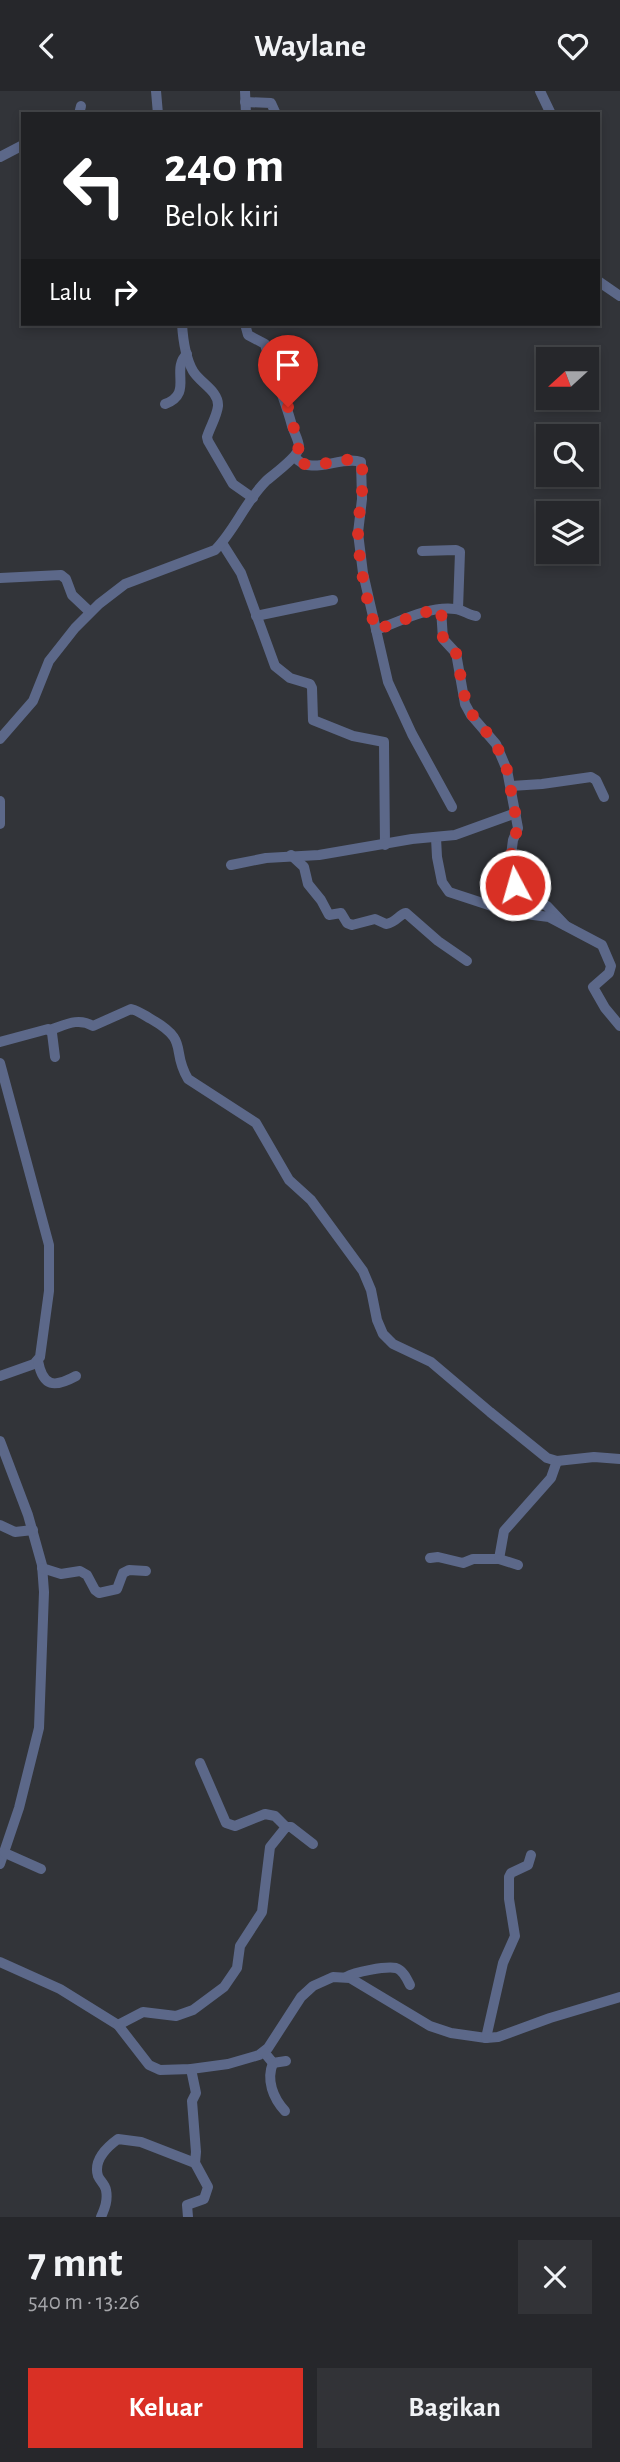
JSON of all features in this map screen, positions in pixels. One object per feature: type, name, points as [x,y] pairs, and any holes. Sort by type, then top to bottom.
[{"type":"street","points":[[156,91],[158,112]]},
{"type":"street","points":[[245,91],[246,112]]},
{"type":"street","points":[[540,91],[550,112]]},
{"type":"street","points":[[245,102],[271,103],[275,112]]},
{"type":"street","points":[[0,157],[21,146]]},
{"type":"street","points":[[600,282],[620,296]]},
{"type":"street","points":[[182,326],[187,354],[194,373],[216,396],[218,403],[208,441],[233,484],[253,498]]},
{"type":"street","points":[[0,739],[33,701],[49,661],[90,612],[125,584],[215,550],[253,498],[284,463],[295,457],[299,447],[265,344],[247,335],[245,326]]},
{"type":"street","points":[[165,404],[179,394],[181,364],[187,354]]},
{"type":"street","points":[[295,457],[298,462],[306,465],[344,460],[361,462],[362,499],[358,533],[365,586],[394,699],[452,807]]},
{"type":"street","points":[[222,543],[241,573],[277,669],[290,678],[310,684],[313,720],[354,736],[384,742],[385,845]]},
{"type":"street","points":[[422,551],[456,549],[460,552],[458,609]]},
{"type":"street","points":[[0,578],[61,575],[66,579],[69,591],[90,612]]},
{"type":"street","points":[[256,616],[333,600]]},
{"type":"street","points":[[376,630],[441,609],[458,609],[476,616]]},
{"type":"street","points":[[441,609],[443,639],[456,653],[467,708],[496,744],[511,786],[518,828],[510,863],[515,885],[520,893],[547,906],[565,925]]},
{"type":"street","points":[[511,786],[542,785],[591,777],[596,780],[604,797]]},
{"type":"street","points":[[0,801],[0,824]]},
{"type":"street","points":[[231,865],[266,857],[319,855],[412,839],[455,835],[516,813]]},
{"type":"street","points":[[436,838],[442,882],[449,893],[510,912],[549,918],[601,945],[610,962],[610,970],[593,986],[605,1009],[620,1026]]},
{"type":"street","points":[[291,855],[304,867],[308,884],[329,915],[341,913],[347,923],[352,925],[375,919],[388,924],[406,913],[467,961]]},
{"type":"street","points":[[0,1042],[82,1021],[93,1026],[131,1009],[163,1025],[178,1042],[188,1079],[256,1123],[289,1180],[311,1200],[356,1262],[368,1281],[383,1334],[393,1345],[432,1361],[547,1458],[556,1461],[594,1457],[620,1459]]},
{"type":"street","points":[[50,1030],[55,1057]]},
{"type":"street","points":[[0,1063],[48,1245],[49,1291],[38,1361],[41,1375],[52,1384],[65,1382],[76,1376]]},
{"type":"street","points":[[0,1376],[38,1361]]},
{"type":"street","points":[[0,1441],[33,1530],[44,1592],[39,1728],[33,1758],[0,1864]]},
{"type":"street","points":[[499,1559],[503,1531],[551,1478],[556,1461]]},
{"type":"street","points":[[0,1525],[11,1532],[33,1530]]},
{"type":"street","points":[[430,1558],[438,1557],[463,1563],[473,1559],[499,1559],[518,1565]]},
{"type":"street","points":[[42,1569],[61,1574],[80,1571],[87,1575],[99,1593],[117,1589],[123,1573],[129,1570],[146,1570]]},
{"type":"street","points":[[200,1763],[226,1823],[235,1826],[270,1814],[313,1844]]},
{"type":"street","points":[[118,2025],[143,2012],[176,2016],[193,2010],[224,1987],[237,1968],[240,1946],[262,1912],[270,1847],[286,1826]]},
{"type":"street","points":[[5,1853],[41,1869]]},
{"type":"street","points":[[486,2038],[503,1963],[515,1936],[509,1899],[509,1877],[511,1873],[528,1865],[531,1855]]},
{"type":"street","points":[[0,1962],[60,1989],[118,2025],[153,2068],[168,2070],[238,2063],[264,2052],[301,1997],[321,1981],[332,1977],[350,1977],[430,2026],[451,2033],[486,2038],[498,2037],[620,1997]]},
{"type":"street","points":[[346,1977],[356,1972],[395,1968],[403,1973],[410,1985]]},
{"type":"street","points":[[264,2052],[273,2063]]},
{"type":"street","points":[[273,2063],[286,2061]]},
{"type":"street","points":[[273,2063],[270,2073],[272,2092],[285,2111]]},
{"type":"street","points":[[188,2217],[187,2205],[204,2199],[207,2190],[206,2182],[195,2163],[192,2101],[196,2092],[191,2069]]},
{"type":"street","points":[[101,2217],[107,2201],[106,2186],[98,2177],[100,2158],[108,2146],[118,2139],[141,2142],[195,2163]]},
{"type":"route","points":[[288,407],[299,447],[295,457],[298,462],[322,465],[344,460],[361,462],[362,499],[358,533],[367,600],[376,630],[441,609],[443,639],[456,653],[467,708],[496,744],[507,770],[518,828],[510,863],[515,885]]}]
